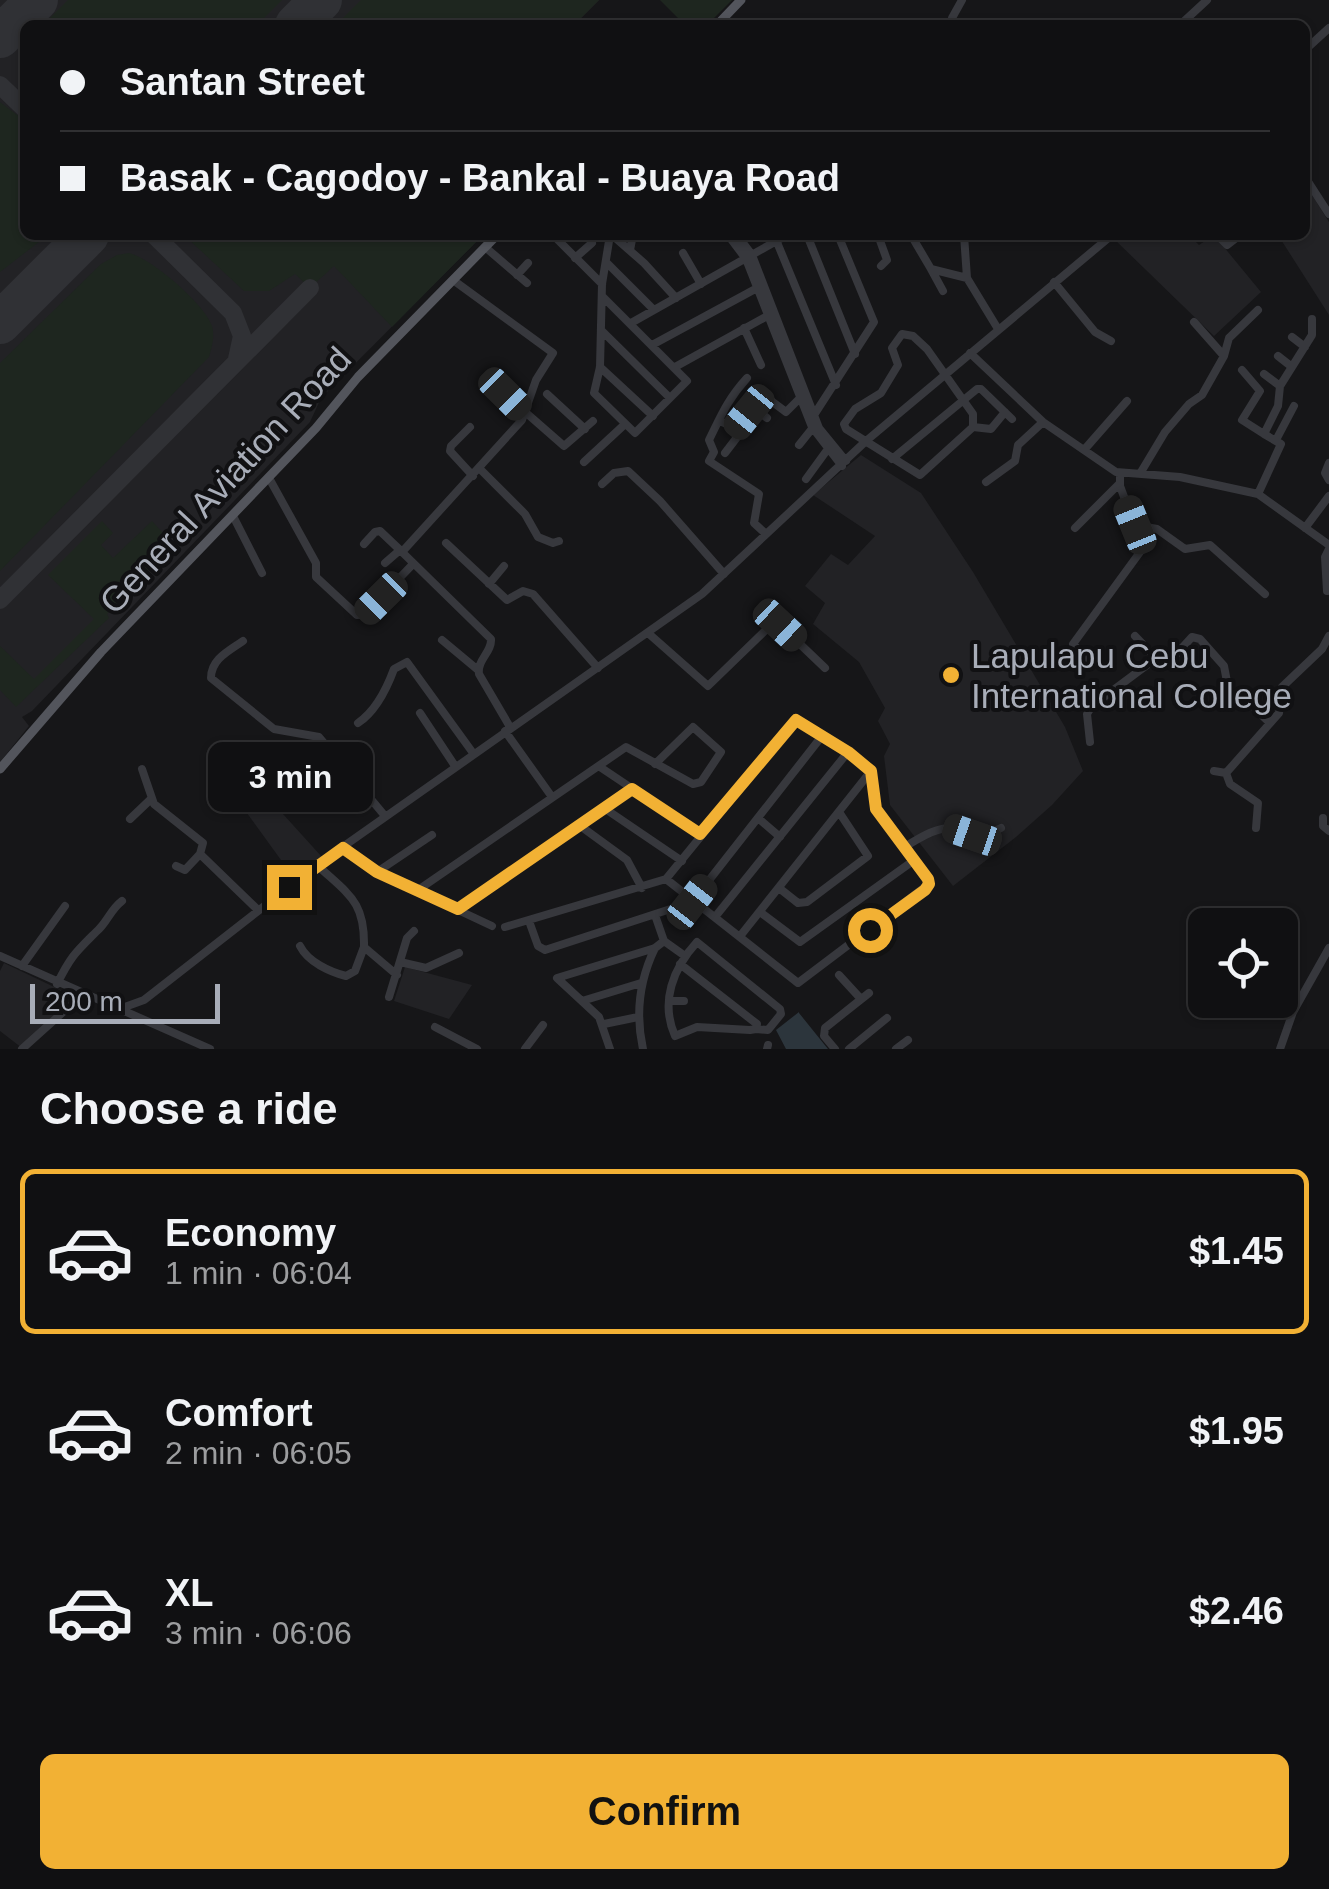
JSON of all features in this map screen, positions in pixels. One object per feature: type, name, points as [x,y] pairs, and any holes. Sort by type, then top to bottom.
[{"type":"main road","points":[[722,20],[741,0]]},
{"type":"main road","name":"General Aviation Road","points":[[0,770],[65,692],[491,240]]},
{"type":"street","points":[[1185,20],[1207,0]]},
{"type":"street","points":[[1310,45],[1329,28]]},
{"type":"street","points":[[1320,36],[1329,47]]},
{"type":"street","points":[[1310,185],[1329,214]]},
{"type":"street","points":[[560,240],[602,284]]},
{"type":"street","points":[[602,296],[687,381],[635,434],[594,393],[600,367],[602,284],[610,240]]},
{"type":"street","points":[[617,240],[676,298]]},
{"type":"street","points":[[630,250],[633,240]]},
{"type":"street","points":[[733,240],[749,257]]},
{"type":"street","points":[[739,240],[813,421],[844,464]]},
{"type":"street","points":[[631,323],[772,240]]},
{"type":"street","points":[[776,240],[836,385]]},
{"type":"street","points":[[809,240],[855,354]]},
{"type":"street","points":[[799,445],[874,322],[840,240]]},
{"type":"street","points":[[880,240],[887,253],[881,266]]},
{"type":"street","points":[[914,240],[943,291]]},
{"type":"street","points":[[964,240],[968,278],[998,329]]},
{"type":"street","points":[[122,1008],[144,1000],[317,865],[648,633],[724,574],[866,441],[1106,240]]},
{"type":"street","points":[[575,258],[592,243]]},
{"type":"street","points":[[485,246],[527,283]]},
{"type":"street","points":[[643,262],[648,258],[648,249]]},
{"type":"street","points":[[683,253],[701,284]]},
{"type":"street","points":[[606,262],[654,310]]},
{"type":"street","points":[[517,275],[528,264]]},
{"type":"street","points":[[931,268],[968,278]]},
{"type":"street","points":[[385,563],[477,472],[525,413],[536,380],[553,353],[453,280]]},
{"type":"street","points":[[1054,282],[1094,332],[1111,341]]},
{"type":"street","points":[[652,345],[760,286]]},
{"type":"street","points":[[1142,472],[1173,422],[1202,394],[1230,338],[1258,310]]},
{"type":"street","points":[[674,367],[771,314]]},
{"type":"street","points":[[1264,434],[1278,406],[1280,386],[1312,336],[1312,320]]},
{"type":"street","points":[[1194,322],[1224,356]]},
{"type":"street","points":[[744,328],[761,364]]},
{"type":"street","points":[[600,330],[670,398]]},
{"type":"street","points":[[907,334],[920,342],[944,376],[973,412],[972,427],[923,474],[918,475],[846,429],[844,420],[880,394],[898,365],[892,348],[898,336],[907,334]]},
{"type":"street","points":[[1292,337],[1304,347]]},
{"type":"street","points":[[979,345],[984,363]]},
{"type":"street","points":[[970,353],[1043,422],[1120,474],[1142,472],[1198,480],[1258,494],[1329,547],[1325,557],[1326,591]]},
{"type":"street","points":[[1278,356],[1292,367]]},
{"type":"street","points":[[600,367],[653,416]]},
{"type":"street","points":[[1242,370],[1260,391],[1242,420],[1280,444],[1258,494]]},
{"type":"street","points":[[1264,374],[1280,386]]},
{"type":"street","points":[[747,378],[723,406],[722,422],[709,440],[714,452],[709,460],[759,494],[754,523],[766,534]]},
{"type":"street","points":[[892,459],[981,389],[1009,416],[990,429],[972,427]]},
{"type":"street","points":[[500,390],[564,446],[593,421]]},
{"type":"street","points":[[547,394],[585,429]]},
{"type":"street","points":[[770,400],[786,412],[803,395]]},
{"type":"street","points":[[1084,450],[1127,401]]},
{"type":"street","points":[[1276,440],[1294,406]]},
{"type":"street","points":[[735,429],[754,408],[767,418]]},
{"type":"street","points":[[722,422],[735,429]]},
{"type":"street","points":[[986,482],[1015,461],[1020,443],[1043,422]]},
{"type":"street","points":[[584,462],[624,425]]},
{"type":"street","points":[[470,427],[450,451],[525,514],[538,537],[553,543],[559,541]]},
{"type":"street","points":[[726,452],[737,440],[735,429]]},
{"type":"street","points":[[806,479],[829,448]]},
{"type":"street","points":[[1329,463],[1325,472],[1329,480]]},
{"type":"street","points":[[602,484],[614,473],[628,471],[724,574]]},
{"type":"street","points":[[1092,664],[1072,644],[1142,550],[1143,542],[1119,484],[1120,474]]},
{"type":"street","points":[[269,478],[316,563],[316,577],[357,615],[365,614],[413,564]]},
{"type":"street","points":[[1075,528],[1119,484]]},
{"type":"street","points":[[1305,528],[1329,496]]},
{"type":"street","points":[[232,516],[262,572]]},
{"type":"street","points":[[1135,525],[1157,528],[1185,549],[1204,545],[1214,548],[1264,594]]},
{"type":"street","points":[[364,544],[380,531],[491,639],[491,647],[478,670]]},
{"type":"street","points":[[446,542],[508,600],[524,591],[533,594],[598,668]]},
{"type":"street","points":[[488,584],[504,566]]},
{"type":"street","points":[[648,633],[708,686],[777,623],[825,668]]},
{"type":"street","points":[[1136,636],[1157,658],[1170,660],[1188,639],[1200,639],[1224,666],[1229,692],[1243,697],[1270,723]]},
{"type":"street","points":[[1226,773],[1280,710],[1282,687],[1322,650],[1329,636]]},
{"type":"street","points":[[442,640],[478,670],[508,729],[552,797]]},
{"type":"street","points":[[243,641],[217,660],[211,670],[212,678],[274,729],[319,737],[385,816]]},
{"type":"street","points":[[1090,742],[1088,710],[1157,658]]},
{"type":"street","points":[[358,722],[372,712],[394,669],[407,662],[473,753]]},
{"type":"street","points":[[420,714],[455,766]]},
{"type":"street","points":[[506,928],[666,879],[796,720],[871,771],[876,809],[929,884],[802,983],[666,879]]},
{"type":"street","points":[[418,890],[626,747],[655,764],[697,784],[721,752],[693,728],[655,764]]},
{"type":"street","points":[[528,921],[538,946],[545,950],[692,902],[822,736]]},
{"type":"street","points":[[715,918],[848,752]]},
{"type":"street","points":[[600,767],[700,834]]},
{"type":"street","points":[[142,769],[151,799],[202,844],[200,854],[185,870],[176,866]]},
{"type":"street","points":[[1214,770],[1226,773]]},
{"type":"street","points":[[741,936],[871,771]]},
{"type":"street","points":[[1226,773],[1230,784],[1258,802],[1256,828]]},
{"type":"street","points":[[458,909],[632,789]]},
{"type":"street","points":[[130,819],[151,799]]},
{"type":"street","points":[[604,808],[682,861]]},
{"type":"street","points":[[779,888],[798,903],[807,902],[868,856],[839,812]]},
{"type":"street","points":[[758,818],[780,836]]},
{"type":"street","points":[[1323,818],[1323,826],[1329,832]]},
{"type":"street","points":[[579,825],[628,860],[642,888]]},
{"type":"street","points":[[903,848],[950,827],[986,836],[1001,828]]},
{"type":"street","points":[[377,872],[432,835]]},
{"type":"street","points":[[343,848],[377,872],[492,926]]},
{"type":"street","points":[[200,854],[258,910]]},
{"type":"street","points":[[760,912],[800,942],[913,861]]},
{"type":"street","points":[[300,946],[310,958],[346,976],[355,970],[364,948],[362,914],[351,897],[317,865]]},
{"type":"street","points":[[57,984],[75,950],[98,931],[113,908],[122,902]]},
{"type":"street","points":[[22,966],[65,906]]},
{"type":"street","points":[[655,915],[664,941],[756,1026]]},
{"type":"street","points":[[389,997],[407,938],[414,931]]},
{"type":"street","points":[[610,1049],[604,1024],[558,978],[655,948],[664,941]]},
{"type":"street","points":[[698,942],[781,1014],[768,1030],[756,1026],[697,1027],[677,1037],[673,1033],[669,1001],[673,975],[682,960],[698,942]]},
{"type":"street","points":[[364,948],[397,975]]},
{"type":"street","points":[[643,1049],[638,1018],[640,983],[655,948]]},
{"type":"street","points":[[1280,1049],[1293,1012],[1329,948]]},
{"type":"street","points":[[400,962],[426,968],[459,954]]},
{"type":"street","points":[[0,956],[207,1048]]},
{"type":"street","points":[[446,962],[457,968]]},
{"type":"street","points":[[835,1049],[823,1032],[865,996],[840,976]]},
{"type":"street","points":[[582,1001],[640,983]]},
{"type":"street","points":[[22,1049],[82,995]]},
{"type":"street","points":[[141,1017],[144,1000]]},
{"type":"street","points":[[669,1001],[684,1000]]},
{"type":"street","points":[[604,1024],[638,1018]]},
{"type":"street","points":[[850,1049],[887,1018]]},
{"type":"street","points":[[525,1049],[543,1025]]},
{"type":"street","points":[[435,1027],[477,1049]]},
{"type":"street","points":[[896,1049],[908,1040]]},
{"type":"shaded area","points":[[0,0],[599,0],[579,20],[20,20],[20,240],[478,240],[321,398],[310,422],[22,717],[29,726],[0,762]]},
{"type":"shaded area","points":[[68,0],[282,0],[262,20],[48,20]]},
{"type":"shaded area","points":[[361,0],[599,0],[579,20],[341,20]]},
{"type":"shaded area","points":[[660,0],[732,0],[712,20],[680,20]]},
{"type":"shaded area","points":[[0,102],[20,117],[20,240],[42,240],[0,272]]},
{"type":"shaded area","points":[[1310,192],[1329,222],[1329,315],[1281,240],[1310,240]]},
{"type":"shaded area","points":[[189,240],[478,240],[392,327],[334,266],[310,288],[295,274],[269,291],[244,291]]},
{"type":"shaded area","points":[[1115,240],[1194,240],[1199,245],[1218,240],[1261,292],[1214,336]]},
{"type":"shaded area","points":[[129,253],[163,272],[199,306],[213,330],[209,357],[0,571],[0,363],[101,264]]},
{"type":"shaded area","name":"Lapulapu Cebu International College","points":[[861,455],[921,493],[1065,727],[1083,771],[1016,837],[953,886],[890,805],[884,756],[890,744],[878,721],[885,708],[859,662],[813,624],[825,603],[805,586],[831,554],[848,565],[875,536],[813,495]]},
{"type":"shaded area","points":[[102,521],[113,533],[101,545],[113,558],[152,521],[173,544],[107,614],[109,618],[16,707],[0,690],[0,646],[34,679],[94,619],[48,575]]},
{"type":"shaded area","points":[[263,792],[322,857],[294,878],[244,809]]},
{"type":"shaded area","points":[[4,963],[73,996],[22,1048],[0,1031],[0,971]]},
{"type":"shaded area","points":[[405,967],[472,985],[449,1019],[394,1001]]},
{"type":"shaded area","points":[[799,1012],[828,1049],[786,1049],[776,1030]]},
{"type":"taxiway","points":[[0,41],[4,33]]},
{"type":"taxiway","points":[[0,85],[20,104]]},
{"type":"taxiway","points":[[159,240],[233,313],[242,336],[237,359]]},
{"type":"taxiway","points":[[0,305],[60,262]]},
{"type":"taxiway","points":[[0,600],[310,288]]},
{"type":"runway","points":[[0,37],[37,0]]},
{"type":"runway","points":[[301,20],[321,0]]},
{"type":"runway","points":[[0,323],[83,240]]},
{"type":"place","name":"Lapulapu Cebu International College","points":[[951,675]]},
{"type":"route","points":[[289,887],[343,848],[377,872],[458,909],[632,789],[700,834],[796,720],[871,771],[876,809],[928,879],[925,890],[870,930]]}]
